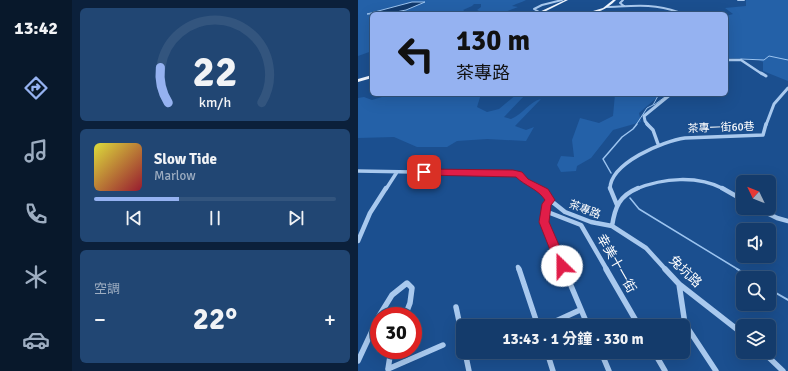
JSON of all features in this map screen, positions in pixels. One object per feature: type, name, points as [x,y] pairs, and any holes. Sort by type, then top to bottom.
[{"type":"main road","points":[[543,12],[568,0]]},
{"type":"main road","points":[[601,12],[616,0]]},
{"type":"main road","points":[[598,12],[609,7]]},
{"type":"main road","points":[[358,80],[370,76]]},
{"type":"street","points":[[537,12],[534,9],[542,5],[562,0]]},
{"type":"street","points":[[623,0],[620,3],[624,6]]},
{"type":"street","points":[[738,0],[744,0]]},
{"type":"street","points":[[609,7],[654,4],[678,12]]},
{"type":"street","points":[[728,60],[741,60],[766,76]]},
{"type":"street","name":"茶專一街60巷","points":[[617,205],[609,193],[610,183],[616,174],[629,162],[658,144],[689,137],[762,134],[769,108],[776,98],[788,88]]},
{"type":"street","points":[[658,144],[653,130],[645,121],[644,116],[669,96]]},
{"type":"street","name":"茶專路","points":[[358,171],[518,174],[525,181],[544,191],[550,200],[565,212],[578,218],[612,226],[617,205],[629,192],[647,184],[671,180],[698,180],[709,182],[736,196]]},
{"type":"street","points":[[358,240],[370,213],[397,172]]},
{"type":"street","points":[[550,200],[546,204],[544,222],[584,319]]},
{"type":"street","name":"幸美十一街","points":[[545,211],[581,225],[635,319]]},
{"type":"street","points":[[771,215],[788,221]]},
{"type":"street","name":"兔坑路","points":[[612,226],[646,248],[679,284],[736,329]]},
{"type":"street","points":[[518,267],[536,319]]},
{"type":"street","points":[[385,307],[392,295],[407,282],[412,288],[408,307]]},
{"type":"street","points":[[679,284],[685,324],[716,371]]},
{"type":"street","points":[[456,307],[459,319]]},
{"type":"street","points":[[560,319],[580,310]]},
{"type":"street","points":[[358,361],[370,335]]},
{"type":"street","points":[[388,370],[443,346]]},
{"type":"street","points":[[388,370],[390,359]]},
{"type":"street","points":[[466,359],[469,371]]},
{"type":"street","points":[[549,359],[553,371]]},
{"type":"street","points":[[603,359],[609,371]]},
{"type":"street","points":[[658,359],[665,371]]},
{"type":"street","points":[[770,359],[783,371]]},
{"type":"shaded area","points":[[358,0],[526,0],[512,6],[518,7],[504,12],[483,12],[477,10],[481,7],[481,4],[474,4],[463,10],[466,12],[370,12],[370,52],[358,56]]},
{"type":"shaded area","points":[[746,0],[788,0],[788,81],[763,71],[763,62],[756,59],[728,58],[728,15],[733,14],[725,8],[746,6]]},
{"type":"shaded area","points":[[412,2],[425,2],[406,10],[396,12],[374,12]]},
{"type":"shaded area","points":[[385,96],[480,96],[477,107],[487,112],[499,109],[515,96],[524,96],[504,117],[511,119],[533,102],[541,99],[515,126],[526,130],[534,127],[526,141],[487,139],[457,141],[447,147],[417,147],[394,137],[358,138],[358,98],[364,97],[372,100]]},
{"type":"shaded area","points":[[615,96],[659,96],[639,113],[641,122],[613,130],[591,158],[577,166],[576,171],[561,172],[557,165],[561,156],[574,157],[572,140],[580,118],[599,123],[613,116]]},
{"type":"waterway","points":[[741,59],[764,60],[769,56],[788,60]]},
{"type":"waterway","points":[[636,125],[647,108],[653,105],[658,96]]},
{"type":"waterway","points":[[654,105],[666,96]]},
{"type":"waterway","points":[[611,173],[603,159],[622,137],[637,124]]},
{"type":"waterway","points":[[630,198],[639,209],[739,270]]},
{"type":"waterway","points":[[776,293],[788,300]]},
{"type":"route","points":[[424,172],[513,173],[518,174],[525,181],[540,188],[550,200],[546,204],[544,222],[562,266]]}]
